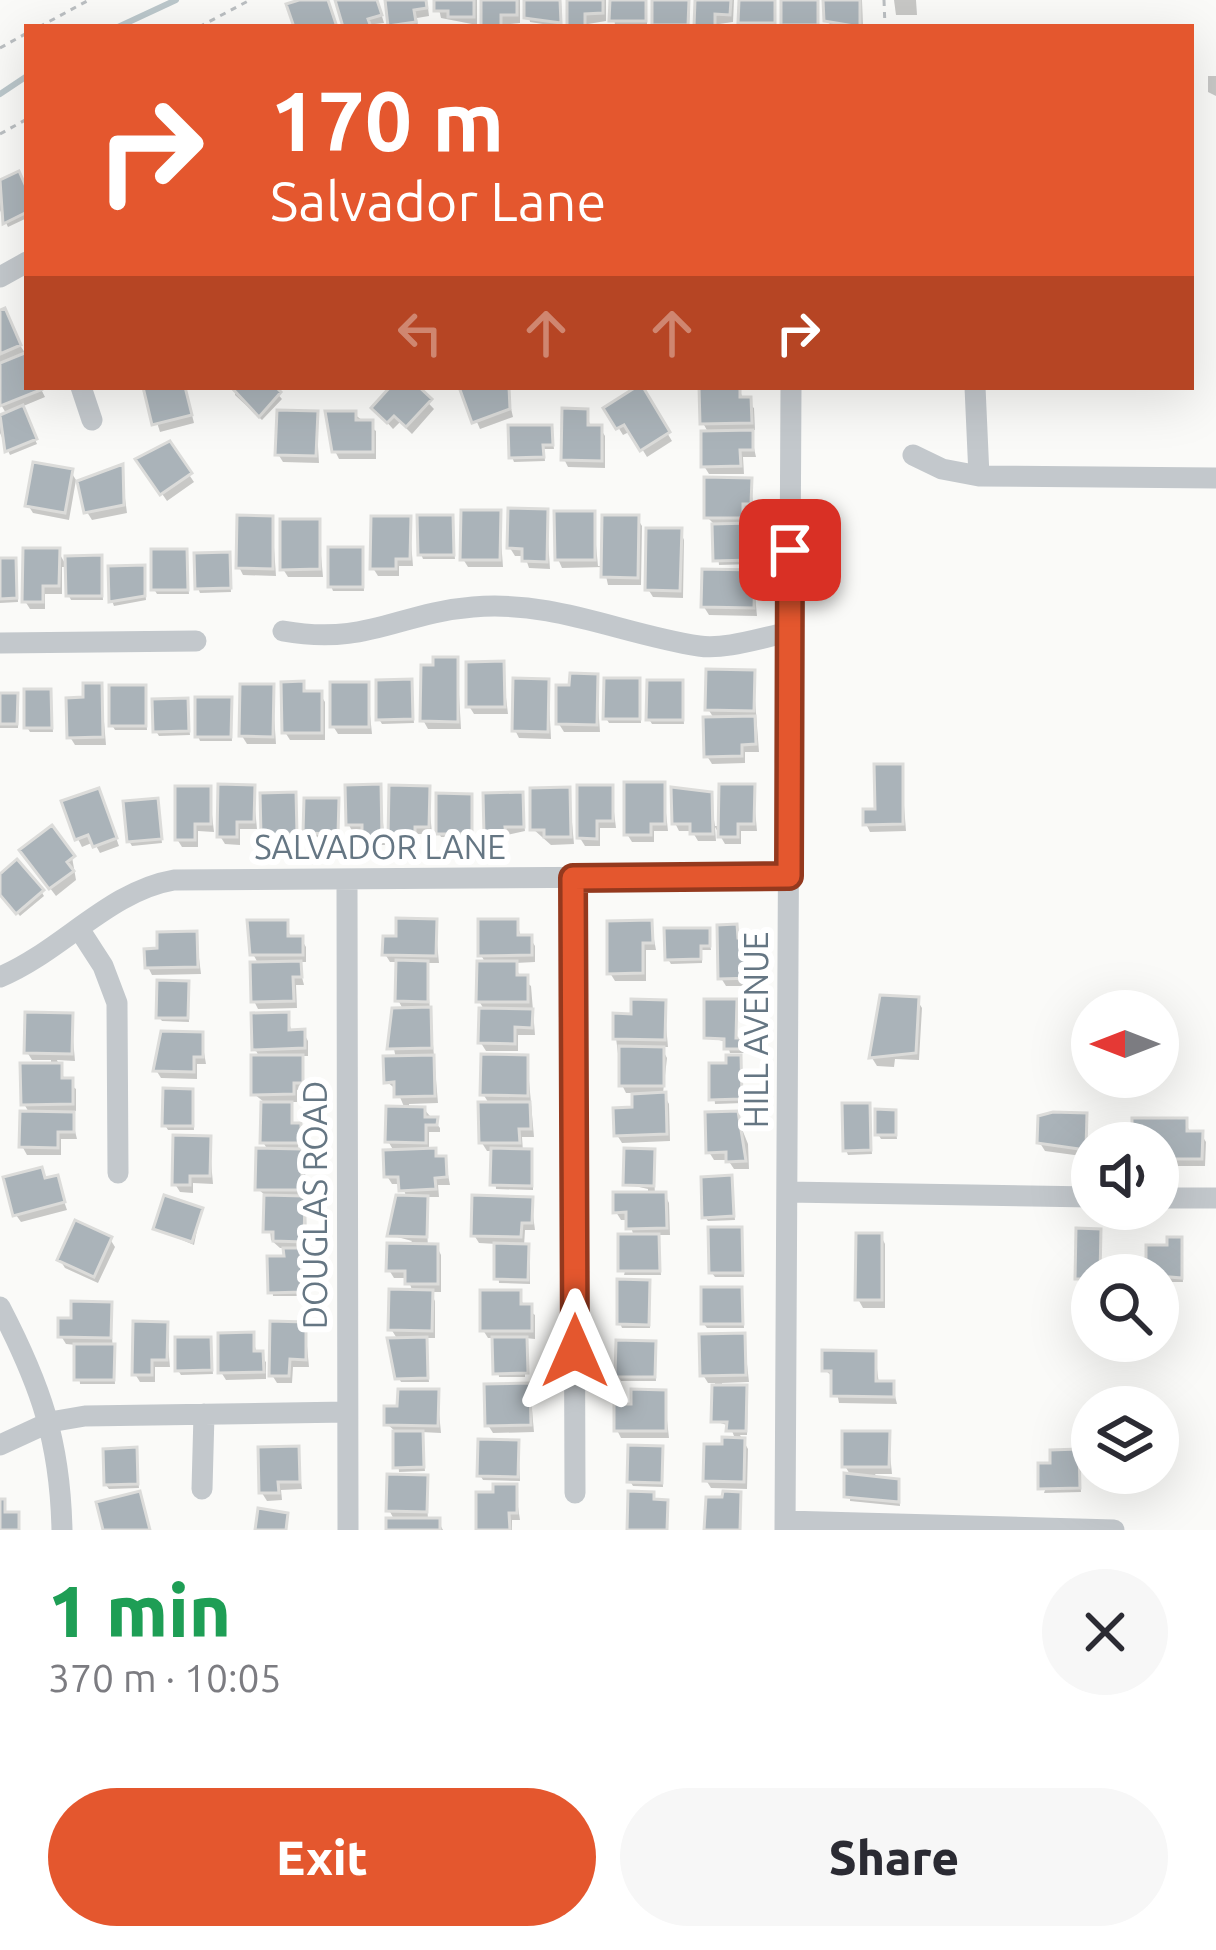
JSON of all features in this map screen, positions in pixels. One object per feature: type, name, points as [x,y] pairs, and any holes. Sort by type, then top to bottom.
[{"type":"street","points":[[82,390],[92,420]]},
{"type":"street","name":"HILL AVENUE","points":[[785,1526],[791,390]]},
{"type":"street","points":[[975,390],[979,476]]},
{"type":"street","points":[[914,454],[942,469],[979,476],[1216,478]]},
{"type":"street","points":[[283,631],[350,637],[467,607],[523,605],[577,613],[704,647],[790,632]]},
{"type":"street","points":[[0,643],[196,641]]},
{"type":"street","name":"SALVADOR LANE","points":[[0,977],[81,932],[138,886],[174,880],[789,876]]},
{"type":"street","points":[[573,878],[575,1492]]},
{"type":"street","name":"DOUGLAS ROAD","points":[[346,879],[347,1530]]},
{"type":"street","points":[[81,932],[103,966],[117,1003],[118,1173]]},
{"type":"street","points":[[787,1192],[1071,1197]]},
{"type":"street","points":[[1179,1198],[1216,1198]]},
{"type":"street","points":[[0,1307],[38,1379],[61,1461],[62,1530]]},
{"type":"street","points":[[0,1445],[50,1422],[85,1415],[347,1412]]},
{"type":"street","points":[[202,1489],[204,1414]]},
{"type":"street","points":[[785,1526],[1114,1530]]},
{"type":"path","points":[[45,24],[89,0]]},
{"type":"path","points":[[205,24],[250,0]]},
{"type":"building","points":[[328,0],[336,24],[293,24],[286,4]]},
{"type":"building","points":[[335,0],[377,0],[382,15],[368,19],[370,24],[342,24]]},
{"type":"building","points":[[385,0],[426,0],[427,8],[414,10],[416,22],[388,24]]},
{"type":"building","points":[[434,0],[474,0],[474,17],[448,17],[448,11],[434,11]]},
{"type":"building","points":[[481,0],[517,0],[517,15],[501,15],[501,24],[481,24]]},
{"type":"building","points":[[524,0],[560,0],[561,23],[524,18]]},
{"type":"building","points":[[567,0],[603,0],[603,13],[585,14],[585,24],[567,24]]},
{"type":"building","points":[[610,0],[646,0],[646,21],[609,21]]},
{"type":"building","points":[[652,0],[689,0],[688,24],[652,24]]},
{"type":"building","points":[[695,0],[731,0],[730,15],[715,14],[715,24],[694,24]]},
{"type":"building","points":[[739,0],[775,0],[775,23],[738,23]]},
{"type":"building","points":[[781,0],[818,0],[818,24],[781,24]]},
{"type":"building","points":[[823,0],[860,0],[860,24],[824,21]]},
{"type":"building","points":[[19,171],[24,182],[24,214],[3,224],[0,180]]},
{"type":"building","points":[[5,308],[21,345],[0,354],[0,310]]},
{"type":"building","points":[[24,353],[24,390],[40,390],[0,406],[0,363]]},
{"type":"building","points":[[144,390],[186,390],[192,415],[152,425]]},
{"type":"building","points":[[234,390],[281,392],[259,417]]},
{"type":"building","points":[[387,390],[422,390],[432,399],[406,427],[394,416],[387,423],[371,408]]},
{"type":"building","points":[[460,390],[509,390],[510,409],[472,423]]},
{"type":"building","points":[[631,390],[645,390],[670,432],[640,451],[624,425],[616,429],[603,408]]},
{"type":"building","points":[[699,390],[740,390],[740,397],[751,397],[752,423],[700,424]]},
{"type":"building","points":[[23,405],[37,439],[5,452],[0,415]]},
{"type":"building","points":[[562,408],[588,409],[588,425],[602,425],[602,461],[561,460]]},
{"type":"building","points":[[277,410],[318,411],[316,456],[275,455]]},
{"type":"building","points":[[325,411],[356,411],[356,420],[373,420],[373,452],[332,452]]},
{"type":"building","points":[[508,425],[552,425],[553,445],[543,445],[544,457],[509,458]]},
{"type":"building","points":[[753,430],[753,450],[740,450],[741,466],[701,467],[701,431]]},
{"type":"building","points":[[170,441],[192,473],[160,495],[135,459]]},
{"type":"building","points":[[33,462],[73,469],[65,513],[25,506]]},
{"type":"building","points":[[123,464],[124,505],[84,513],[77,481]]},
{"type":"building","points":[[704,477],[752,478],[751,504],[743,504],[743,518],[704,518]]},
{"type":"building","points":[[508,508],[548,509],[547,562],[522,561],[522,549],[507,548]]},
{"type":"building","points":[[461,510],[501,510],[500,560],[460,560]]},
{"type":"building","points":[[554,511],[595,511],[595,560],[555,560]]},
{"type":"building","points":[[237,515],[273,516],[273,569],[236,568]]},
{"type":"building","points":[[417,515],[453,515],[454,555],[418,555]]},
{"type":"building","points":[[602,515],[639,515],[638,578],[601,577]]},
{"type":"building","points":[[371,516],[411,516],[410,559],[396,559],[396,569],[370,569]]},
{"type":"building","points":[[280,519],[320,519],[320,569],[280,570]]},
{"type":"building","points":[[752,523],[752,560],[713,561],[712,524]]},
{"type":"building","points":[[646,528],[682,528],[680,591],[645,590]]},
{"type":"building","points":[[328,547],[363,547],[363,587],[328,587]]},
{"type":"building","points":[[23,548],[60,548],[59,586],[43,586],[43,602],[22,602]]},
{"type":"building","points":[[151,549],[187,549],[188,590],[151,590]]},
{"type":"building","points":[[230,552],[231,588],[195,589],[194,553]]},
{"type":"building","points":[[102,555],[102,596],[66,596],[65,556]]},
{"type":"building","points":[[0,558],[16,558],[17,598],[0,599]]},
{"type":"building","points":[[145,565],[145,596],[109,602],[108,566]]},
{"type":"building","points":[[702,569],[755,570],[754,608],[701,607]]},
{"type":"building","points":[[433,657],[458,657],[458,722],[420,721],[421,665],[433,665]]},
{"type":"building","points":[[504,661],[505,707],[466,707],[466,662]]},
{"type":"building","points":[[706,669],[755,670],[754,711],[705,710]]},
{"type":"building","points":[[570,673],[598,674],[597,725],[556,724],[556,685],[569,685]]},
{"type":"building","points":[[513,678],[549,679],[548,732],[512,731]]},
{"type":"building","points":[[604,678],[640,678],[640,719],[603,719]]},
{"type":"building","points":[[412,679],[413,719],[376,720],[376,680]]},
{"type":"building","points":[[647,680],[683,680],[683,720],[646,720]]},
{"type":"building","points":[[304,681],[304,691],[322,691],[322,733],[282,733],[281,682]]},
{"type":"building","points":[[330,682],[369,682],[369,727],[330,727]]},
{"type":"building","points":[[83,683],[102,683],[103,737],[67,738],[66,698],[83,697]]},
{"type":"building","points":[[240,684],[274,684],[273,737],[239,736]]},
{"type":"building","points":[[109,685],[146,685],[146,726],[109,726]]},
{"type":"building","points":[[24,689],[51,689],[52,728],[24,728]]},
{"type":"building","points":[[0,693],[18,693],[17,724],[0,724]]},
{"type":"building","points":[[195,697],[232,697],[231,737],[195,737]]},
{"type":"building","points":[[188,698],[189,731],[153,732],[152,699]]},
{"type":"building","points":[[755,716],[756,744],[742,745],[742,756],[704,757],[703,717]]},
{"type":"building","points":[[874,764],[903,764],[903,824],[863,825],[863,809],[875,809]]},
{"type":"building","points":[[624,782],[665,782],[665,824],[651,824],[651,835],[624,835]]},
{"type":"building","points":[[218,784],[255,785],[254,822],[237,822],[237,837],[217,837]]},
{"type":"building","points":[[381,784],[382,837],[362,838],[362,825],[346,825],[345,785]]},
{"type":"building","points":[[719,784],[755,784],[754,824],[738,824],[738,837],[718,837]]},
{"type":"building","points":[[389,785],[430,786],[429,827],[415,827],[415,839],[388,838]]},
{"type":"building","points":[[577,785],[613,785],[613,821],[597,821],[597,839],[577,838]]},
{"type":"building","points":[[175,786],[211,786],[211,824],[195,824],[195,840],[175,840]]},
{"type":"building","points":[[570,787],[571,837],[544,837],[544,830],[530,830],[530,788]]},
{"type":"building","points":[[671,787],[712,792],[713,834],[690,834],[690,824],[672,824]]},
{"type":"building","points":[[99,788],[117,838],[93,847],[88,835],[75,840],[61,801]]},
{"type":"building","points":[[296,792],[297,834],[261,835],[260,793]]},
{"type":"building","points":[[523,792],[524,827],[505,827],[506,835],[484,835],[483,793]]},
{"type":"building","points":[[436,793],[472,794],[472,834],[436,834]]},
{"type":"building","points":[[158,798],[162,839],[127,842],[123,801]]},
{"type":"building","points":[[304,798],[339,798],[338,834],[303,833]]},
{"type":"building","points":[[52,825],[75,856],[67,862],[74,871],[49,889],[19,850]]},
{"type":"building","points":[[17,859],[44,890],[16,914],[0,895],[0,874]]},
{"type":"building","points":[[396,918],[437,919],[436,956],[382,955],[383,936],[396,936]]},
{"type":"building","points":[[478,919],[518,919],[518,935],[532,935],[532,955],[478,956]]},
{"type":"building","points":[[247,920],[288,920],[288,936],[303,936],[303,955],[250,955]]},
{"type":"building","points":[[652,920],[653,943],[643,943],[643,973],[607,974],[607,921]]},
{"type":"building","points":[[737,924],[738,938],[754,938],[755,978],[718,979],[717,925]]},
{"type":"building","points":[[664,928],[710,928],[710,946],[701,946],[701,959],[665,960]]},
{"type":"building","points":[[197,931],[198,967],[145,968],[144,949],[157,948],[157,932]]},
{"type":"building","points":[[396,960],[428,961],[428,1002],[395,1001]]},
{"type":"building","points":[[301,961],[302,977],[293,977],[294,1001],[251,1002],[250,962]]},
{"type":"building","points":[[477,961],[517,961],[517,975],[528,975],[528,1002],[476,1002]]},
{"type":"building","points":[[157,980],[189,981],[188,1018],[156,1018]]},
{"type":"building","points":[[880,995],[919,997],[916,1053],[869,1058]]},
{"type":"building","points":[[631,999],[666,1000],[665,1040],[613,1039],[613,1013],[631,1014]]},
{"type":"building","points":[[704,999],[737,999],[736,1038],[743,1038],[743,1049],[724,1049],[724,1039],[704,1038]]},
{"type":"building","points":[[431,1007],[432,1048],[387,1049],[392,1008]]},
{"type":"building","points":[[479,1008],[533,1009],[532,1028],[515,1027],[515,1044],[478,1043]]},
{"type":"building","points":[[25,1012],[73,1013],[72,1054],[24,1053]]},
{"type":"building","points":[[289,1012],[289,1030],[305,1029],[305,1048],[252,1050],[251,1013]]},
{"type":"building","points":[[161,1031],[203,1032],[203,1057],[194,1057],[194,1072],[153,1071]]},
{"type":"building","points":[[619,1046],[664,1047],[664,1086],[619,1086]]},
{"type":"building","points":[[481,1054],[528,1055],[528,1096],[480,1095]]},
{"type":"building","points":[[251,1055],[303,1055],[303,1083],[294,1083],[294,1094],[251,1095]]},
{"type":"building","points":[[434,1055],[435,1096],[394,1097],[394,1082],[384,1083],[383,1056]]},
{"type":"building","points":[[726,1055],[741,1055],[742,1099],[709,1100],[709,1063],[726,1063]]},
{"type":"building","points":[[20,1063],[62,1063],[62,1078],[73,1078],[73,1104],[21,1105]]},
{"type":"building","points":[[163,1088],[193,1089],[193,1126],[162,1126]]},
{"type":"building","points":[[666,1092],[667,1134],[614,1136],[613,1108],[632,1107],[632,1094]]},
{"type":"building","points":[[261,1102],[292,1102],[292,1123],[301,1123],[301,1143],[260,1143]]},
{"type":"building","points":[[478,1102],[530,1102],[531,1129],[519,1129],[520,1143],[479,1143]]},
{"type":"building","points":[[842,1103],[870,1103],[871,1150],[843,1151]]},
{"type":"building","points":[[386,1106],[425,1107],[425,1117],[438,1117],[437,1125],[426,1125],[426,1143],[385,1142]]},
{"type":"building","points":[[875,1109],[896,1110],[896,1135],[875,1135]]},
{"type":"building","points":[[20,1111],[74,1112],[74,1132],[58,1132],[58,1148],[19,1147]]},
{"type":"building","points":[[738,1111],[746,1161],[726,1162],[726,1152],[706,1153],[705,1112]]},
{"type":"building","points":[[1087,1113],[1087,1122],[1071,1122],[1071,1148],[1037,1143],[1038,1116]]},
{"type":"building","points":[[1132,1118],[1187,1118],[1187,1131],[1203,1131],[1202,1159],[1179,1159],[1179,1122],[1132,1122]]},
{"type":"building","points":[[173,1135],[211,1136],[210,1176],[190,1176],[190,1185],[172,1185]]},
{"type":"building","points":[[256,1148],[302,1149],[302,1190],[255,1190]]},
{"type":"building","points":[[436,1148],[436,1156],[446,1156],[447,1177],[435,1178],[436,1189],[399,1191],[398,1177],[384,1177],[383,1150]]},
{"type":"building","points":[[491,1148],[532,1149],[532,1186],[490,1185]]},
{"type":"building","points":[[624,1148],[655,1149],[654,1186],[623,1185]]},
{"type":"building","points":[[42,1167],[45,1178],[58,1175],[65,1202],[13,1216],[3,1177]]},
{"type":"building","points":[[732,1175],[734,1216],[702,1218],[701,1177]]},
{"type":"building","points":[[613,1192],[666,1192],[667,1228],[626,1229],[626,1212],[613,1213]]},
{"type":"building","points":[[164,1195],[203,1208],[192,1242],[153,1229]]},
{"type":"building","points":[[264,1195],[305,1196],[304,1242],[273,1241],[273,1232],[263,1232]]},
{"type":"building","points":[[396,1195],[428,1196],[427,1237],[387,1236]]},
{"type":"building","points":[[472,1195],[533,1197],[532,1223],[522,1223],[521,1237],[471,1236]]},
{"type":"building","points":[[75,1220],[112,1237],[94,1277],[57,1260]]},
{"type":"building","points":[[708,1227],[742,1227],[743,1273],[709,1273]]},
{"type":"building","points":[[1076,1230],[1101,1230],[1100,1254],[1075,1254]]},
{"type":"building","points":[[856,1233],[882,1233],[882,1300],[855,1300]]},
{"type":"building","points":[[618,1234],[659,1234],[660,1271],[618,1271]]},
{"type":"building","points":[[1167,1237],[1182,1237],[1182,1278],[1179,1254],[1146,1254],[1146,1245],[1167,1245]]},
{"type":"building","points":[[387,1243],[438,1244],[438,1284],[405,1284],[405,1271],[386,1271]]},
{"type":"building","points":[[494,1243],[529,1244],[528,1280],[494,1279]]},
{"type":"building","points":[[283,1248],[301,1248],[302,1292],[268,1293],[267,1256],[284,1256]]},
{"type":"building","points":[[617,1279],[650,1280],[649,1325],[617,1324]]},
{"type":"building","points":[[701,1287],[742,1287],[743,1324],[701,1324]]},
{"type":"building","points":[[389,1289],[433,1290],[432,1331],[388,1330]]},
{"type":"building","points":[[480,1290],[521,1290],[521,1304],[532,1304],[532,1331],[480,1331]]},
{"type":"building","points":[[71,1301],[112,1302],[111,1338],[58,1337],[58,1318],[71,1318]]},
{"type":"building","points":[[133,1321],[168,1322],[167,1360],[152,1360],[152,1375],[132,1375]]},
{"type":"building","points":[[270,1321],[306,1322],[306,1360],[290,1359],[289,1376],[269,1376]]},
{"type":"building","points":[[254,1332],[254,1351],[263,1351],[264,1372],[218,1373],[218,1333]]},
{"type":"building","points":[[745,1333],[746,1375],[700,1376],[699,1334]]},
{"type":"building","points":[[175,1337],[211,1337],[212,1370],[175,1371]]},
{"type":"building","points":[[427,1337],[428,1378],[395,1379],[387,1338]]},
{"type":"building","points":[[492,1337],[527,1337],[528,1373],[493,1374]]},
{"type":"building","points":[[616,1340],[656,1341],[655,1377],[615,1377]]},
{"type":"building","points":[[74,1344],[115,1344],[114,1380],[74,1380]]},
{"type":"building","points":[[822,1350],[876,1351],[876,1381],[894,1381],[894,1397],[831,1396],[831,1371],[822,1371]]},
{"type":"building","points":[[530,1383],[531,1425],[485,1426],[484,1384]]},
{"type":"building","points":[[712,1385],[747,1385],[746,1431],[726,1431],[727,1422],[711,1422]]},
{"type":"building","points":[[398,1389],[439,1389],[438,1426],[384,1425],[384,1406],[397,1406]]},
{"type":"building","points":[[631,1389],[666,1390],[666,1431],[614,1431],[614,1404],[631,1404]]},
{"type":"building","points":[[393,1431],[423,1431],[424,1467],[393,1468]]},
{"type":"building","points":[[842,1431],[890,1431],[889,1467],[842,1467]]},
{"type":"building","points":[[722,1437],[745,1438],[744,1482],[703,1481],[704,1444],[722,1444]]},
{"type":"building","points":[[478,1439],[519,1440],[518,1477],[477,1476]]},
{"type":"building","points":[[628,1445],[663,1446],[662,1483],[627,1482]]},
{"type":"building","points":[[299,1446],[300,1482],[278,1482],[279,1493],[259,1493],[258,1447]]},
{"type":"building","points":[[137,1447],[138,1484],[104,1485],[103,1449]]},
{"type":"building","points":[[1071,1449],[1071,1488],[1038,1489],[1038,1463],[1050,1463],[1050,1450]]},
{"type":"building","points":[[844,1473],[899,1479],[899,1502],[844,1497]]},
{"type":"building","points":[[387,1474],[428,1475],[427,1512],[386,1511]]},
{"type":"building","points":[[493,1484],[517,1484],[517,1513],[509,1513],[510,1530],[476,1530],[476,1492],[493,1492]]},
{"type":"building","points":[[140,1491],[150,1530],[103,1530],[96,1502]]},
{"type":"building","points":[[628,1491],[654,1492],[654,1499],[668,1500],[667,1530],[627,1530]]},
{"type":"building","points":[[723,1491],[741,1492],[740,1530],[704,1530],[706,1497],[722,1497]]},
{"type":"building","points":[[0,1499],[5,1499],[5,1512],[19,1512],[19,1530],[0,1530]]},
{"type":"building","points":[[258,1508],[288,1513],[286,1530],[255,1530]]},
{"type":"building","points":[[386,1518],[440,1518],[440,1530],[386,1530]]},
{"type":"waterway","points":[[124,24],[176,0]]},
{"type":"waterway","points":[[0,94],[24,78]]},
{"type":"route","points":[[575,1351],[573,878],[789,876],[790,550]]}]
